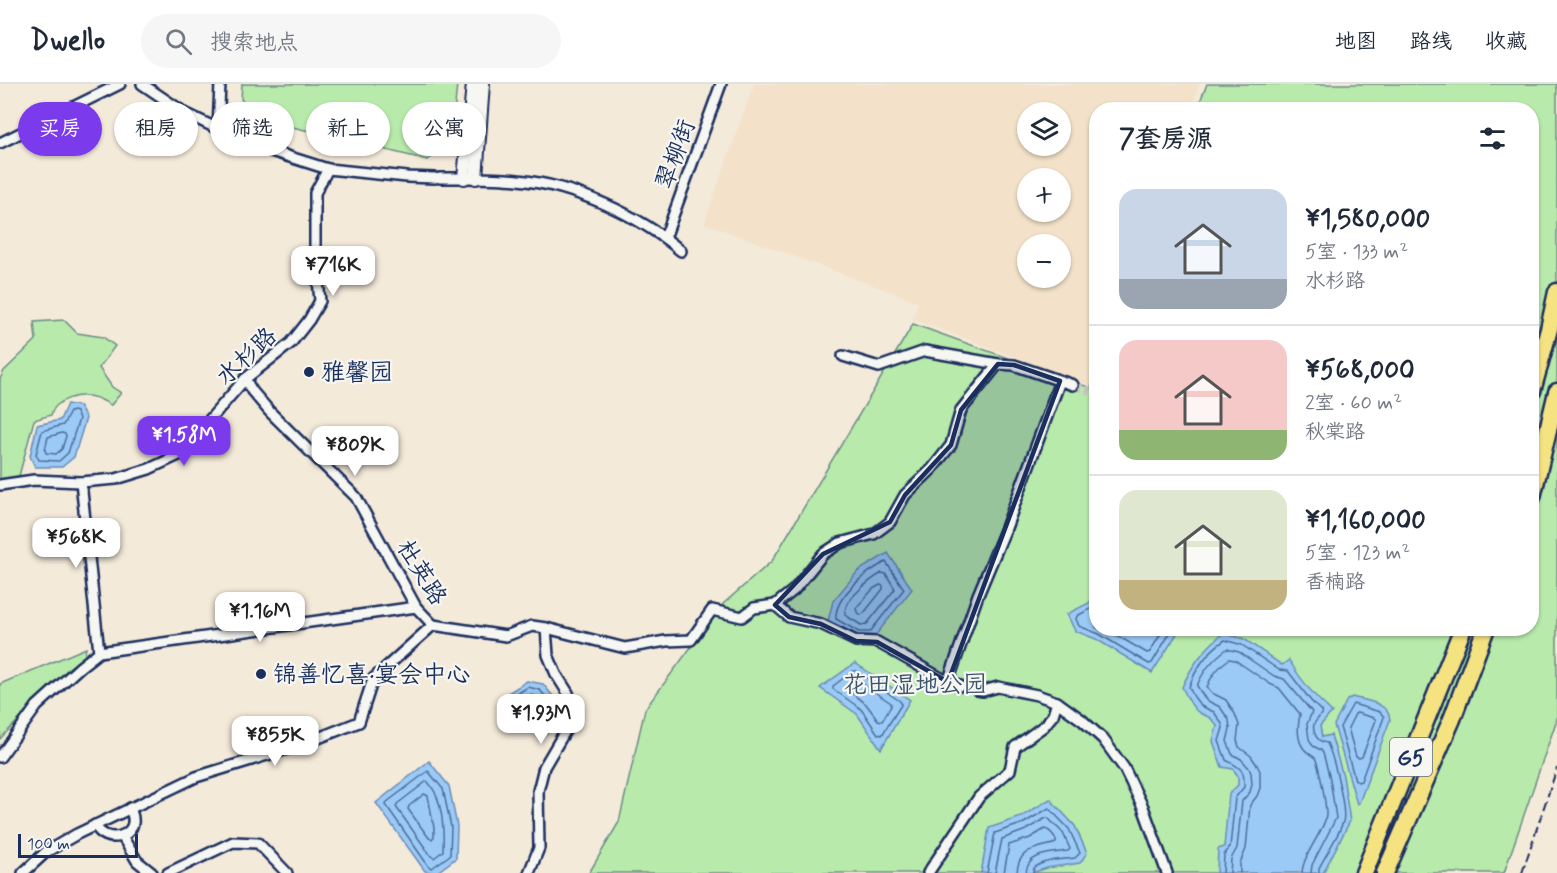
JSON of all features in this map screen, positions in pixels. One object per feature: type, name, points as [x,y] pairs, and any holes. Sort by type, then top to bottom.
[{"type":"highway","points":[[1539,365],[1557,292]]},
{"type":"highway","points":[[1539,468],[1557,392]]},
{"type":"highway","name":"G5","points":[[1364,873],[1460,636]]},
{"type":"highway","name":"G5","points":[[1385,873],[1452,719],[1482,638]]},
{"type":"street","points":[[0,143],[120,84]]},
{"type":"street","points":[[142,84],[185,113],[210,125]]},
{"type":"street","points":[[219,102],[220,84]]},
{"type":"street","points":[[470,178],[473,84]]},
{"type":"street","points":[[470,178],[483,84]]},
{"type":"street","name":"翠柳街","points":[[665,238],[721,84]]},
{"type":"street","points":[[287,156],[328,169],[395,176],[519,180],[570,190],[598,201],[630,218],[665,238],[681,251]]},
{"type":"street","name":"水杉路","points":[[0,485],[34,480],[81,482],[116,479],[149,469],[179,454],[245,379],[291,343],[320,301],[315,247],[315,193],[328,169]]},
{"type":"street","points":[[843,356],[879,367],[925,351],[1014,365],[1073,386]]},
{"type":"street","points":[[433,625],[506,636],[532,626],[625,648],[666,641],[691,640],[712,610],[742,617],[754,608],[775,605],[794,590],[823,554],[840,543],[874,534],[890,522],[905,495],[932,469],[951,444],[961,410],[998,364]]},
{"type":"street","name":"杜英路","points":[[23,873],[46,852],[95,825],[196,777],[303,744],[359,722],[372,679],[433,625],[416,607],[356,497],[270,412],[245,379]]},
{"type":"street","points":[[948,682],[978,594],[1006,528],[1060,381]]},
{"type":"street","points":[[81,482],[99,652]]},
{"type":"street","points":[[775,605],[789,617],[821,624],[856,641],[877,642],[948,682],[960,686]]},
{"type":"street","points":[[0,757],[37,706],[99,652],[416,607]]},
{"type":"street","points":[[529,873],[539,848],[538,791],[544,767],[571,720],[572,707],[568,693],[548,655],[546,628]]},
{"type":"street","points":[[977,690],[983,691],[998,687],[1037,695],[1057,702],[1082,720],[1102,739],[1124,768],[1143,807],[1167,873]]},
{"type":"street","points":[[928,873],[979,797],[1010,770],[1015,747],[1044,726],[1053,715],[1057,702]]},
{"type":"street","points":[[95,825],[105,836],[122,836],[132,826],[134,819],[130,808]]},
{"type":"street","points":[[122,836],[137,861],[152,873]]},
{"type":"street","points":[[168,873],[233,842],[258,843],[287,873]]},
{"type":"highlighted area","points":[[998,364],[1014,365],[1060,381],[948,682],[877,642],[856,641],[821,624],[789,617],[775,605],[823,554],[890,522],[905,495],[951,445],[961,410]]},
{"type":"shaded area","points":[[754,84],[1200,84],[1194,102],[1089,102],[1089,385],[912,319],[918,302],[704,223]]},
{"type":"green space","points":[[242,84],[457,84],[455,102],[402,102],[402,154],[390,151],[390,102],[306,102],[306,130],[294,127],[294,102],[243,102],[241,99]]},
{"type":"green space","name":"花田湿地公园","points":[[1207,84],[1557,84],[1557,719],[1504,873],[589,873],[619,822],[645,709],[723,604],[772,561],[913,324],[1089,387],[1089,636],[1539,636],[1539,102],[1200,102]]},
{"type":"green space","points":[[411,156],[434,156],[427,160]]},
{"type":"green space","points":[[64,320],[77,333],[103,337],[115,346],[99,368],[112,387],[121,393],[111,405],[98,398],[74,397],[57,405],[51,415],[34,420],[19,476],[0,479],[0,379],[4,371],[36,340],[34,322]]},
{"type":"green space","points":[[86,648],[84,658],[70,667],[0,739],[0,684]]},
{"type":"water","points":[[67,404],[79,406],[86,418],[74,457],[62,467],[35,467],[30,456],[37,425],[60,420]]},
{"type":"water","points":[[888,553],[912,589],[872,640],[857,638],[828,621],[833,601],[858,571]]},
{"type":"water","points":[[1089,603],[1089,636],[1176,636],[1152,673],[1096,639],[1075,631],[1067,614]]},
{"type":"water","points":[[1220,636],[1234,636],[1244,639],[1282,665],[1289,660],[1298,675],[1332,712],[1320,726],[1322,737],[1331,735],[1343,776],[1350,821],[1323,873],[1217,873],[1218,849],[1224,847],[1229,794],[1238,785],[1238,776],[1233,769],[1222,767],[1213,741],[1217,726],[1210,718],[1195,710],[1182,687],[1190,671]]},
{"type":"water","points":[[855,663],[910,700],[881,749],[857,714],[820,688]]},
{"type":"water","points":[[527,681],[543,684],[562,707],[562,723],[542,736],[505,695]]},
{"type":"water","points":[[1352,697],[1370,701],[1386,709],[1390,720],[1357,804],[1334,725],[1347,700]]},
{"type":"water","points":[[429,761],[449,786],[457,826],[456,858],[436,873],[425,871],[376,803]]},
{"type":"water","points":[[1050,799],[1075,826],[1087,853],[1080,863],[1047,868],[1032,873],[981,873],[989,828],[1021,817]]},
{"type":"tunnel","points":[[1073,385],[1089,391]]},
{"type":"tunnel","points":[[960,686],[977,690]]},
{"type":"railway","points":[[1522,873],[1557,768]]},
{"type":"place","name":"雅馨园","points":[[309,372]]},
{"type":"place","name":"锦善忆喜·宴会中心","points":[[261,674]]}]
